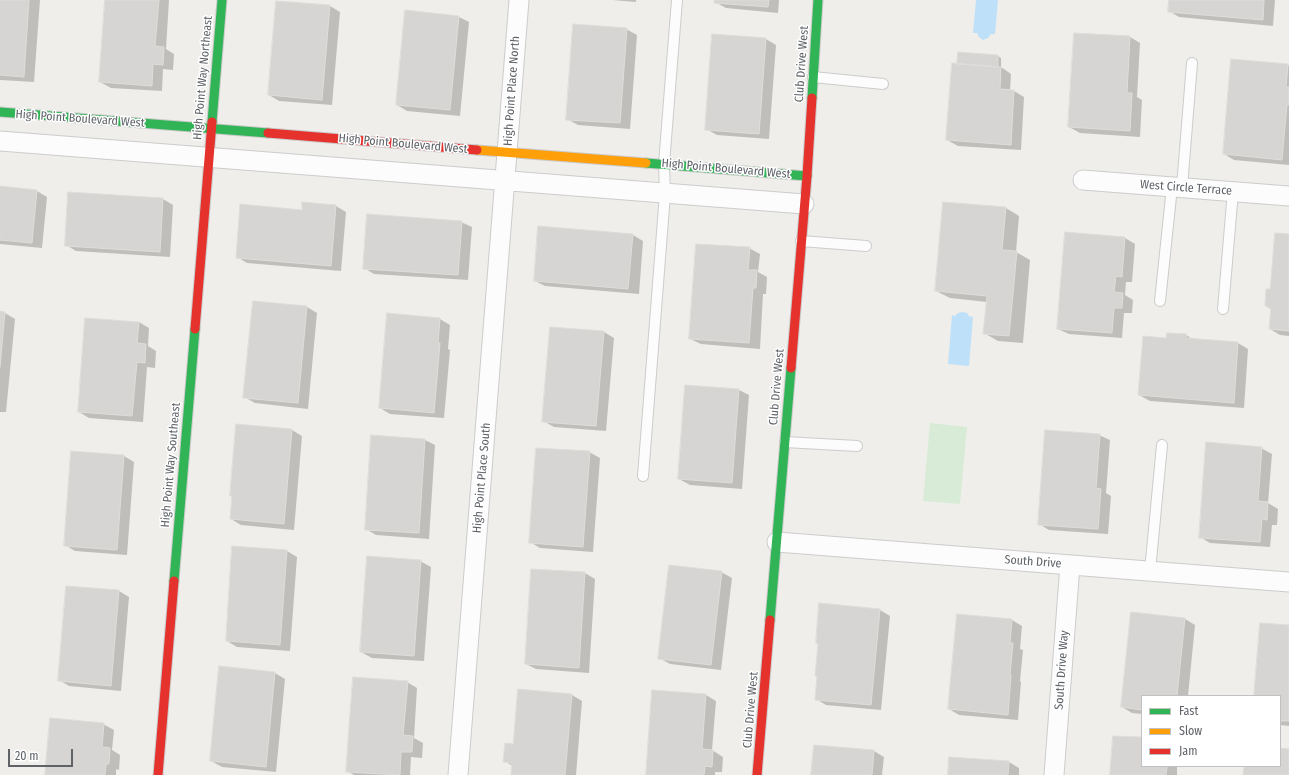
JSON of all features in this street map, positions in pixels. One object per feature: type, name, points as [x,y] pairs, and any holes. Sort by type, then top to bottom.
[{"type":"street","name":"High Point Way Northeast","points":[[209,158],[222,0]]},
{"type":"street","name":"High Point Place North","points":[[506,181],[519,0]]},
{"type":"street","name":"Club Drive West","points":[[757,775],[807,176],[818,0]]},
{"type":"street","name":"High Point Boulevard West","points":[[0,112],[807,176]]},
{"type":"street","points":[[0,141],[804,204]]},
{"type":"street","name":"High Point Way Southeast","points":[[158,775],[209,158]]},
{"type":"street","name":"West Circle Terrace","points":[[1083,180],[1289,196]]},
{"type":"street","name":"High Point Place South","points":[[458,775],[506,181]]},
{"type":"street","name":"South Drive","points":[[776,542],[1289,582]]},
{"type":"street","name":"South Drive Way","points":[[1054,775],[1070,565]]},
{"type":"lane","points":[[643,476],[665,194],[664,164],[677,0]]},
{"type":"lane","points":[[1160,301],[1177,187],[1192,63]]},
{"type":"lane","points":[[813,77],[883,84]]},
{"type":"lane","points":[[1223,309],[1233,191]]},
{"type":"lane","points":[[801,241],[866,246]]},
{"type":"lane","points":[[785,442],[857,446]]},
{"type":"lane","points":[[1150,571],[1162,445]]},
{"type":"green space","points":[[930,423],[967,427],[960,504],[923,501]]},
{"type":"water","points":[[976,0],[998,0],[995,34],[991,34],[988,38],[983,40],[977,33],[973,33]]},
{"type":"water","points":[[962,312],[973,317],[969,366],[948,364],[952,315],[955,316]]},
{"type":"building","points":[[0,0],[29,0],[24,77],[0,75]]},
{"type":"building","points":[[105,0],[159,0],[155,46],[164,47],[163,65],[153,64],[152,86],[99,82]]},
{"type":"building","points":[[715,0],[769,0],[768,7],[714,3]]},
{"type":"building","points":[[1169,0],[1264,0],[1263,20],[1168,12]]},
{"type":"building","points":[[276,1],[330,5],[322,100],[268,95]]},
{"type":"building","points":[[405,10],[459,16],[450,110],[396,105]]},
{"type":"building","points":[[573,24],[627,28],[620,123],[566,120]]},
{"type":"building","points":[[1074,33],[1130,36],[1127,93],[1132,93],[1130,131],[1068,127]]},
{"type":"building","points":[[712,34],[766,38],[759,134],[705,130]]},
{"type":"building","points":[[958,52],[998,55],[998,67],[957,64]]},
{"type":"building","points":[[1231,59],[1288,64],[1286,87],[1289,87],[1289,105],[1287,104],[1282,160],[1223,154]]},
{"type":"building","points":[[952,63],[1001,67],[1000,89],[1014,90],[1011,145],[946,140]]},
{"type":"building","points":[[0,186],[37,190],[32,243],[0,240]]},
{"type":"building","points":[[68,192],[163,198],[160,252],[65,246]]},
{"type":"building","points":[[302,202],[336,205],[331,266],[236,258],[240,204],[302,210]]},
{"type":"building","points":[[943,202],[1006,207],[1002,250],[1017,251],[1009,336],[983,334],[987,296],[935,291]]},
{"type":"building","points":[[367,214],[462,221],[458,275],[363,269]]},
{"type":"building","points":[[538,226],[633,234],[628,289],[534,281]]},
{"type":"building","points":[[1065,232],[1125,237],[1122,277],[1116,276],[1114,292],[1123,293],[1122,308],[1114,308],[1112,333],[1057,329]]},
{"type":"building","points":[[1275,233],[1289,234],[1289,331],[1269,329],[1271,307],[1265,306],[1266,289],[1270,289]]},
{"type":"building","points":[[696,244],[750,247],[748,270],[757,270],[756,288],[753,288],[749,343],[689,339]]},
{"type":"building","points":[[253,301],[307,306],[298,403],[243,398]]},
{"type":"building","points":[[0,311],[5,312],[0,367]]},
{"type":"building","points":[[387,313],[440,318],[438,343],[440,343],[434,413],[379,408]]},
{"type":"building","points":[[85,318],[139,322],[137,343],[146,344],[145,363],[137,362],[132,416],[78,412]]},
{"type":"building","points":[[550,327],[604,331],[596,426],[542,422]]},
{"type":"building","points":[[1167,333],[1187,334],[1186,338],[1238,342],[1234,403],[1138,395],[1143,336],[1166,338]]},
{"type":"building","points":[[685,385],[739,389],[732,483],[678,479]]},
{"type":"building","points":[[236,424],[292,429],[284,524],[230,519],[232,496],[230,496]]},
{"type":"building","points":[[1045,430],[1100,434],[1096,488],[1101,489],[1098,529],[1038,525]]},
{"type":"building","points":[[371,435],[425,439],[419,533],[365,530]]},
{"type":"building","points":[[1206,442],[1262,447],[1258,501],[1268,502],[1267,520],[1262,519],[1260,542],[1199,538]]},
{"type":"building","points":[[536,448],[590,451],[583,547],[529,543]]},
{"type":"building","points":[[71,451],[124,455],[117,550],[64,546]]},
{"type":"building","points":[[232,546],[287,550],[280,645],[226,641]]},
{"type":"building","points":[[367,556],[421,560],[414,656],[360,652]]},
{"type":"building","points":[[669,565],[722,571],[711,665],[658,659]]},
{"type":"building","points":[[531,569],[585,572],[579,668],[525,664]]},
{"type":"building","points":[[66,586],[119,590],[111,686],[58,681]]},
{"type":"building","points":[[819,603],[880,609],[871,705],[815,700],[817,676],[815,676],[818,644],[816,643]]},
{"type":"building","points":[[1131,612],[1185,618],[1177,695],[1141,695],[1141,710],[1121,707]]},
{"type":"building","points":[[957,614],[1012,619],[1010,643],[1013,643],[1008,715],[948,709]]},
{"type":"building","points":[[1260,623],[1289,625],[1289,721],[1281,721],[1281,695],[1254,695]]},
{"type":"building","points":[[219,666],[275,672],[266,767],[210,761]]},
{"type":"building","points":[[353,677],[408,681],[403,735],[413,736],[412,752],[401,752],[400,775],[346,772]]},
{"type":"building","points":[[518,689],[572,694],[565,775],[511,775],[512,763],[503,762],[505,743],[513,744]]},
{"type":"building","points":[[652,690],[706,694],[702,749],[713,750],[712,767],[705,766],[704,775],[646,775]]},
{"type":"building","points":[[50,718],[104,723],[102,747],[110,748],[109,764],[106,764],[105,775],[45,775]]},
{"type":"building","points":[[1113,736],[1141,737],[1141,767],[1167,767],[1166,775],[1110,775]]},
{"type":"building","points":[[814,745],[874,750],[872,775],[811,775]]},
{"type":"building","points":[[1281,748],[1289,749],[1289,775],[1243,775],[1244,767],[1281,767]]},
{"type":"building","points":[[949,757],[1009,761],[1008,775],[948,775]]},
{"type":"traffic: fast","points":[[212,122],[222,0]]},
{"type":"traffic: fast","points":[[812,98],[818,0]]},
{"type":"traffic: fast","points":[[0,112],[268,133]]},
{"type":"traffic: fast","points":[[646,163],[807,176]]},
{"type":"traffic: fast","points":[[174,581],[195,329]]},
{"type":"traffic: fast","points":[[770,620],[791,368]]},
{"type":"traffic: slow","points":[[477,150],[646,163]]},
{"type":"traffic: jam","points":[[791,368],[812,98]]},
{"type":"traffic: jam","points":[[195,329],[212,122]]},
{"type":"traffic: jam","points":[[268,133],[477,150]]},
{"type":"traffic: jam","points":[[158,775],[174,581]]},
{"type":"traffic: jam","points":[[757,775],[770,620]]}]
